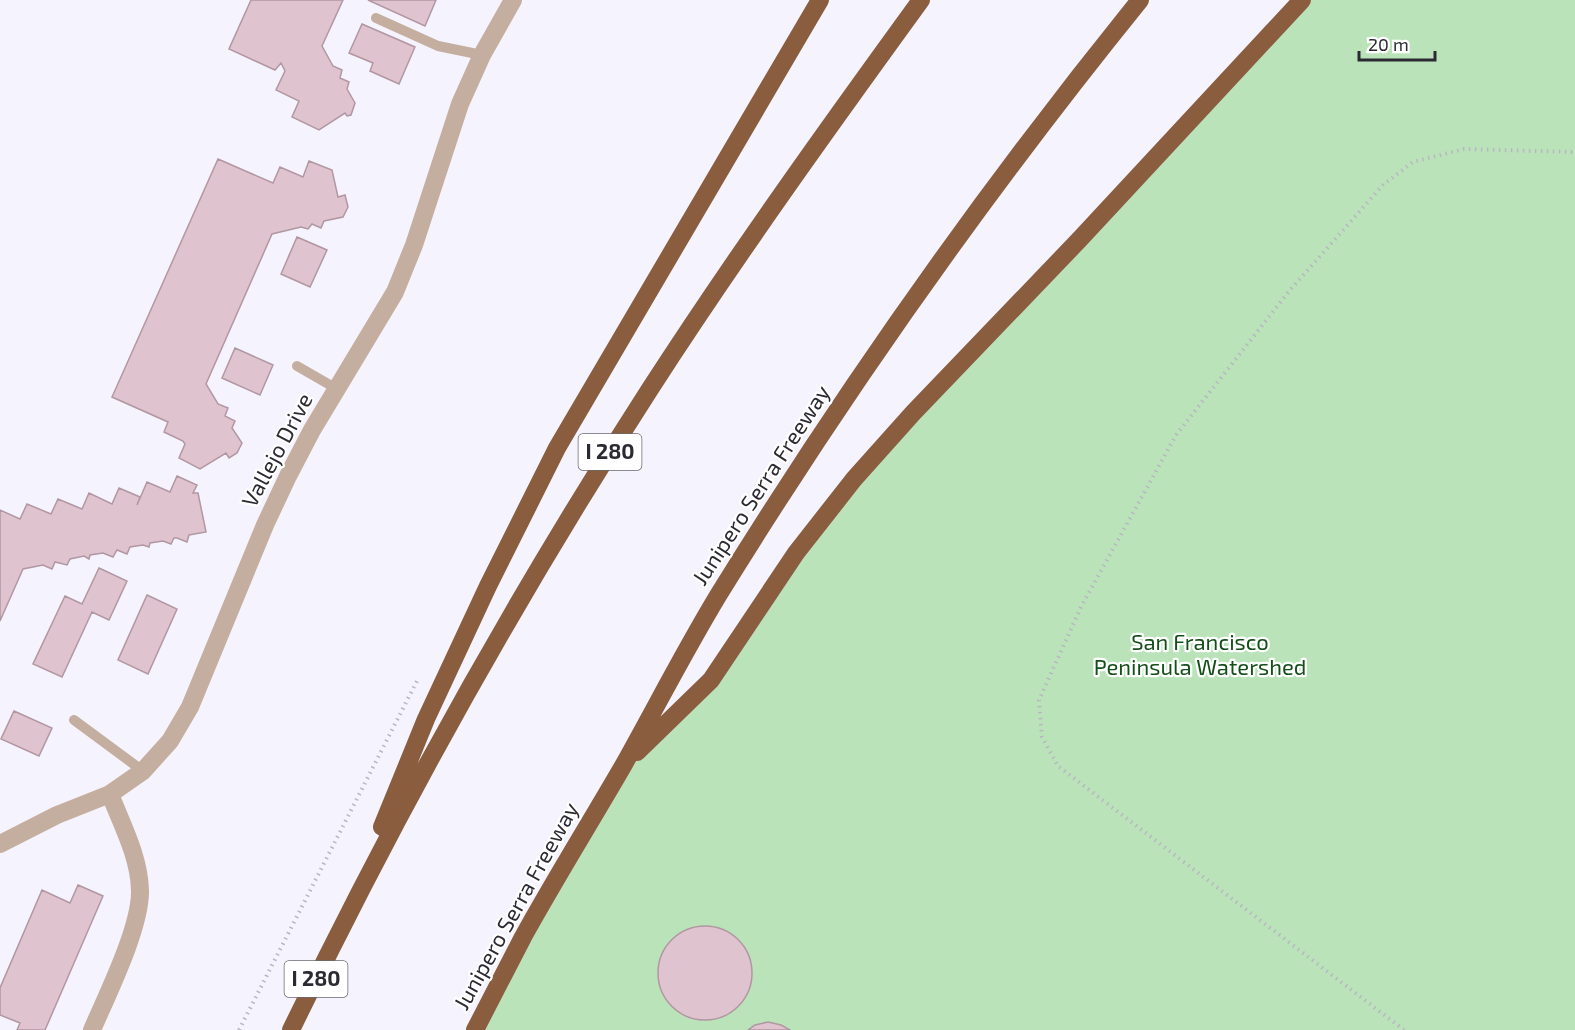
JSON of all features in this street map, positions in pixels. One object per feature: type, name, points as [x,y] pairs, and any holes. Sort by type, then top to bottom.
[{"type":"highway","points":[[341,929],[426,719],[488,586],[557,448],[820,0]]},
{"type":"highway","name":"I 280","points":[[291,1030],[341,929],[446,730],[518,603],[594,478],[741,252],[921,0]]},
{"type":"highway","name":"Junipero Serra Freeway","points":[[475,1030],[524,935],[623,766],[717,597],[839,407],[969,222],[1140,0]]},
{"type":"highway","points":[[623,766],[711,680],[796,553],[862,471],[1302,0]]},
{"type":"street","name":"Vallejo Drive","points":[[0,844],[57,815],[110,794],[143,771],[170,741],[190,707],[265,525],[298,458],[395,292],[414,245],[460,104],[482,55],[513,0]]},
{"type":"street","points":[[92,1030],[133,931],[140,892],[133,851],[110,794]]},
{"type":"lane","points":[[376,18],[438,46],[482,55]]},
{"type":"lane","points":[[297,366],[337,388]]},
{"type":"lane","points":[[74,720],[143,771]]},
{"type":"path","points":[[1404,1030],[1058,766],[1042,737],[1039,700],[1081,606],[1176,435],[1290,290],[1383,185],[1413,162],[1464,149],[1575,152]]},
{"type":"green space","name":"San Francisco Peninsula Watershed","points":[[1302,0],[1575,0],[1575,1030],[475,1030],[623,766],[711,680],[796,553]]},
{"type":"building","points":[[251,0],[343,0],[322,46],[333,66],[342,70],[340,78],[349,82],[347,89],[355,103],[351,115],[347,116],[345,113],[319,130],[292,117],[299,101],[276,90],[285,71],[281,63],[275,70],[229,49]]},
{"type":"building","points":[[368,0],[436,0],[425,26]]},
{"type":"building","points":[[362,24],[415,47],[399,84],[370,71],[373,63],[349,53]]},
{"type":"building","points":[[218,159],[273,183],[280,167],[303,177],[309,161],[332,170],[338,197],[345,195],[348,207],[343,217],[324,221],[321,228],[312,224],[308,229],[301,227],[272,234],[206,384],[218,404],[228,408],[225,416],[235,421],[232,428],[242,443],[237,453],[229,458],[226,453],[200,469],[179,458],[185,444],[164,432],[168,422],[112,397]]},
{"type":"building","points":[[297,237],[327,250],[310,287],[281,274]]},
{"type":"building","points":[[235,348],[273,365],[260,395],[222,378]]},
{"type":"building","points":[[177,476],[197,485],[193,493],[198,493],[206,532],[189,535],[187,542],[174,538],[171,544],[163,541],[150,543],[149,547],[143,545],[130,547],[127,554],[117,550],[113,557],[103,553],[90,555],[89,559],[84,556],[70,559],[67,565],[55,562],[52,569],[43,565],[23,569],[0,621],[0,510],[20,519],[27,504],[51,514],[58,499],[82,509],[89,493],[112,504],[119,488],[140,497],[137,505],[147,482],[170,492]]},
{"type":"building","points":[[99,568],[127,581],[109,620],[92,612],[62,677],[33,664],[65,596],[82,604]]},
{"type":"building","points":[[147,595],[177,609],[148,674],[118,660]]},
{"type":"building","points":[[14,711],[52,728],[39,756],[1,739]]},
{"type":"building","points":[[78,885],[103,896],[45,1030],[17,1030],[20,1023],[0,1015],[0,988],[42,890],[70,903]]},
{"type":"building","points":[[705,926],[723,930],[738,940],[748,955],[752,973],[748,991],[738,1006],[723,1016],[705,1020],[687,1016],[672,1006],[662,991],[658,973],[662,955],[672,940],[687,930]]},
{"type":"building","points":[[768,1022],[790,1030],[748,1030],[755,1025]]}]
